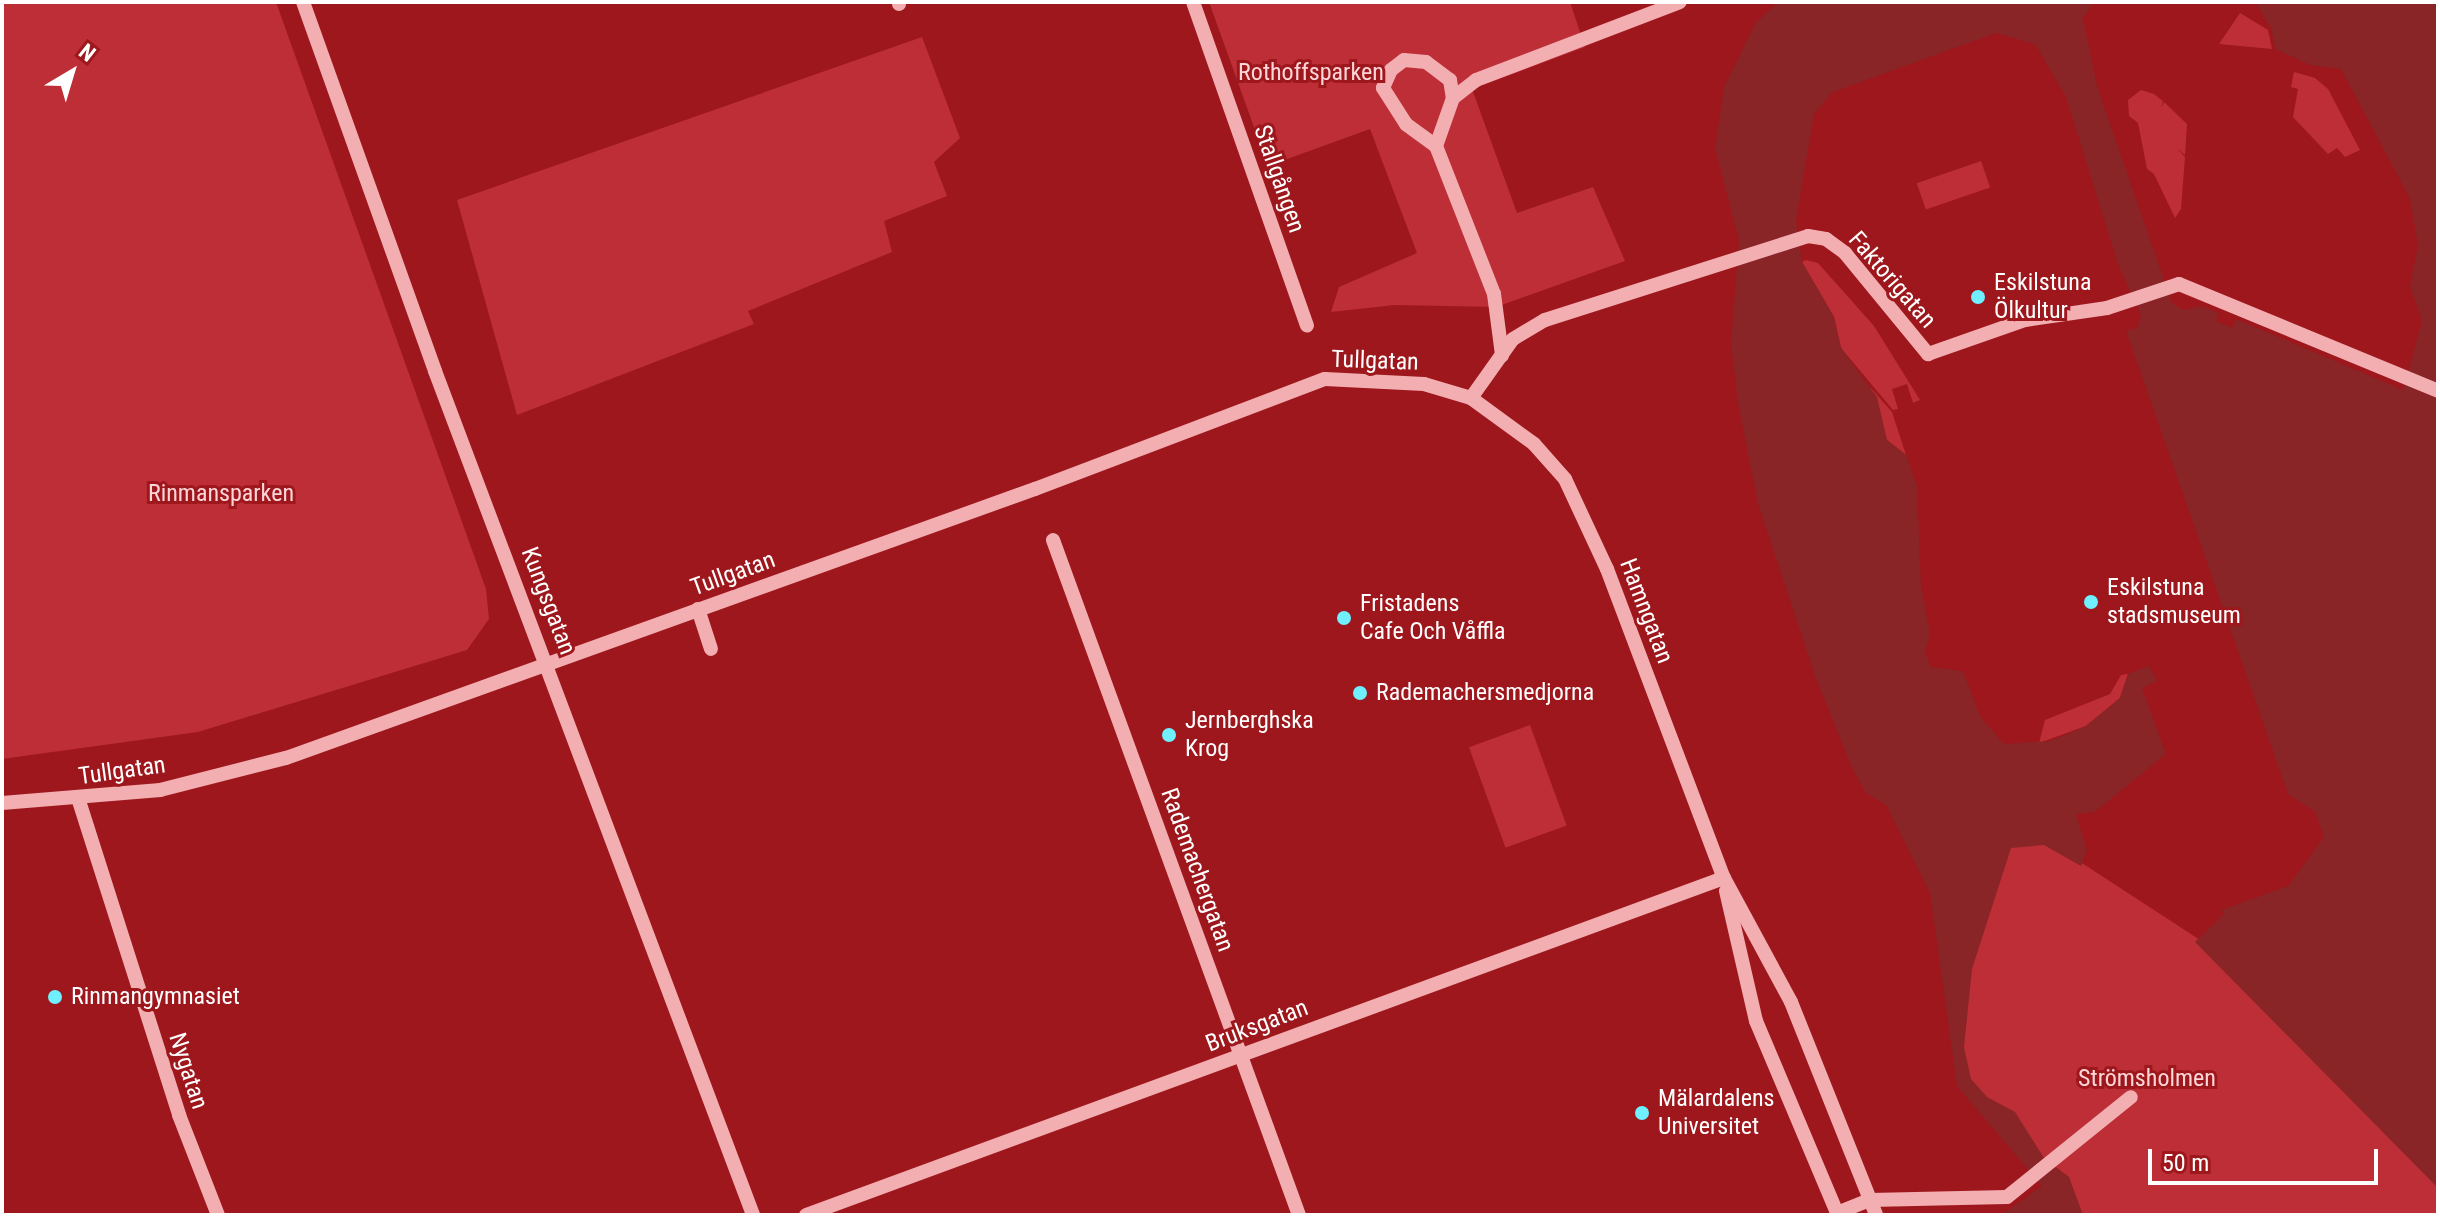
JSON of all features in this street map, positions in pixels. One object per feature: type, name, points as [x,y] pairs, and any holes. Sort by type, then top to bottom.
[{"type":"street","name":"Kungsgatan","points":[[303,2],[430,357],[549,663],[753,1215]]},
{"type":"street","name":"Stallgången","points":[[1193,2],[1307,325]]},
{"type":"street","points":[[1453,98],[1476,80],[1680,2]]},
{"type":"street","points":[[1436,146],[1453,98],[1450,80],[1426,62],[1404,60],[1391,70],[1383,88],[1406,124],[1436,146],[1494,294],[1502,355]]},
{"type":"street","name":"Faktorigatan","points":[[1471,398],[1513,339],[1545,320],[1803,237],[1826,239],[1845,253],[1928,354],[2025,320],[2135,299],[2179,284],[2438,391]]},
{"type":"street","name":"Tullgatan","points":[[2,803],[79,801],[160,790],[286,758],[1325,379],[1424,384],[1471,398]]},
{"type":"street","name":"Hamngatan","points":[[1471,398],[1534,444],[1565,479],[1607,569],[1724,878],[1791,1002],[1876,1215]]},
{"type":"street","name":"Rademachergatan","points":[[1053,540],[1299,1215]]},
{"type":"street","points":[[698,609],[711,649]]},
{"type":"street","name":"Nygatan","points":[[79,801],[179,1115],[218,1215]]},
{"type":"street","name":"Hamngatan","points":[[1724,878],[1733,938],[1756,1021],[1838,1214]]},
{"type":"street","name":"Bruksgatan","points":[[806,1215],[1724,878]]},
{"type":"street","points":[[1838,1214],[1870,1200],[2007,1197],[2131,1097]]},
{"type":"green space","name":"Rinmansparken","points":[[2,2],[276,2],[486,589],[489,619],[467,650],[198,732],[2,759]]},
{"type":"green space","name":"Rothoffsparken","points":[[1209,2],[1570,2],[1585,47],[1472,89],[1517,213],[1593,187],[1625,261],[1496,307],[1395,305],[1331,312],[1339,287],[1417,253],[1370,129],[1268,166]]},
{"type":"green space","points":[[2240,13],[2268,30],[2272,49],[2219,44]]},
{"type":"green space","points":[[922,37],[960,138],[934,162],[947,196],[884,221],[892,252],[748,311],[754,324],[517,415],[457,200]]},
{"type":"green space","points":[[2294,72],[2315,78],[2328,89],[2360,150],[2345,157],[2337,148],[2328,154],[2293,117],[2298,89],[2291,87]]},
{"type":"green space","points":[[2141,90],[2154,94],[2163,101],[2161,108],[2164,102],[2187,124],[2185,155],[2177,148],[2185,157],[2181,209],[2175,218],[2154,174],[2147,169],[2138,123],[2129,116],[2128,100]]},
{"type":"green space","points":[[1981,161],[1990,187],[1926,210],[1917,183]]},
{"type":"green space","points":[[1802,262],[1818,263],[1874,326],[1920,400],[1913,403],[1907,384],[1892,389],[1898,409],[1893,410],[1841,348],[1834,317]]},
{"type":"green space","points":[[1870,387],[1892,412],[1906,455],[1887,440]]},
{"type":"green space","points":[[2128,674],[2120,698],[2086,726],[2039,743],[2045,720],[2110,694],[2121,675]]},
{"type":"green space","points":[[1530,725],[1567,826],[1506,848],[1469,747]]},
{"type":"green space","name":"Strömsholmen","points":[[2017,836],[2062,850],[2197,938],[2438,1176],[2438,1215],[2070,1215],[1962,1079],[1956,998],[1986,892]]},
{"type":"shaded area","points":[[1778,2],[2094,2],[2083,18],[2097,86],[2172,303],[2184,310],[2201,306],[2219,313],[2216,321],[2232,328],[2236,319],[2403,390],[2422,321],[2410,286],[2418,245],[2410,199],[2341,69],[2310,65],[2275,49],[2271,28],[2255,2],[2438,2],[2438,1188],[2195,942],[2224,914],[2221,910],[2288,886],[2324,837],[2315,812],[2288,794],[2126,331],[2137,328],[2141,315],[2118,264],[2066,97],[2035,44],[1996,33],[1833,92],[1814,114],[1796,220],[1802,262],[1834,317],[1841,348],[1877,397],[1887,440],[1906,455],[1917,486],[1921,585],[1930,633],[1925,652],[1931,667],[1963,671],[1980,716],[2004,744],[2050,741],[2086,726],[2120,698],[2128,674],[2149,666],[2157,681],[2142,688],[2166,754],[2095,812],[2076,814],[2087,850],[2081,866],[2044,845],[2011,848],[1972,969],[1964,1047],[1971,1079],[1987,1097],[2015,1112],[2044,1158],[2069,1177],[2083,1215],[2001,1215],[2042,1186],[1957,1086],[1930,893],[1886,805],[1866,793],[1852,768],[1815,676],[1758,504],[1738,403],[1731,344],[1739,240],[1715,148],[1724,87],[1756,22]]},
{"type":"place","name":"Eskilstuna Ölkultur","points":[[1978,297]]},
{"type":"place","name":"Eskilstuna stadsmuseum","points":[[2091,602]]},
{"type":"place","name":"Fristadens Cafe Och Våffla","points":[[1344,618]]},
{"type":"place","name":"Rademachersmedjorna","points":[[1360,693]]},
{"type":"place","name":"Jernberghska Krog","points":[[1169,735]]},
{"type":"place","name":"Rinmangymnasiet","points":[[55,997]]},
{"type":"place","name":"Mälardalens Universitet","points":[[1642,1113]]}]
